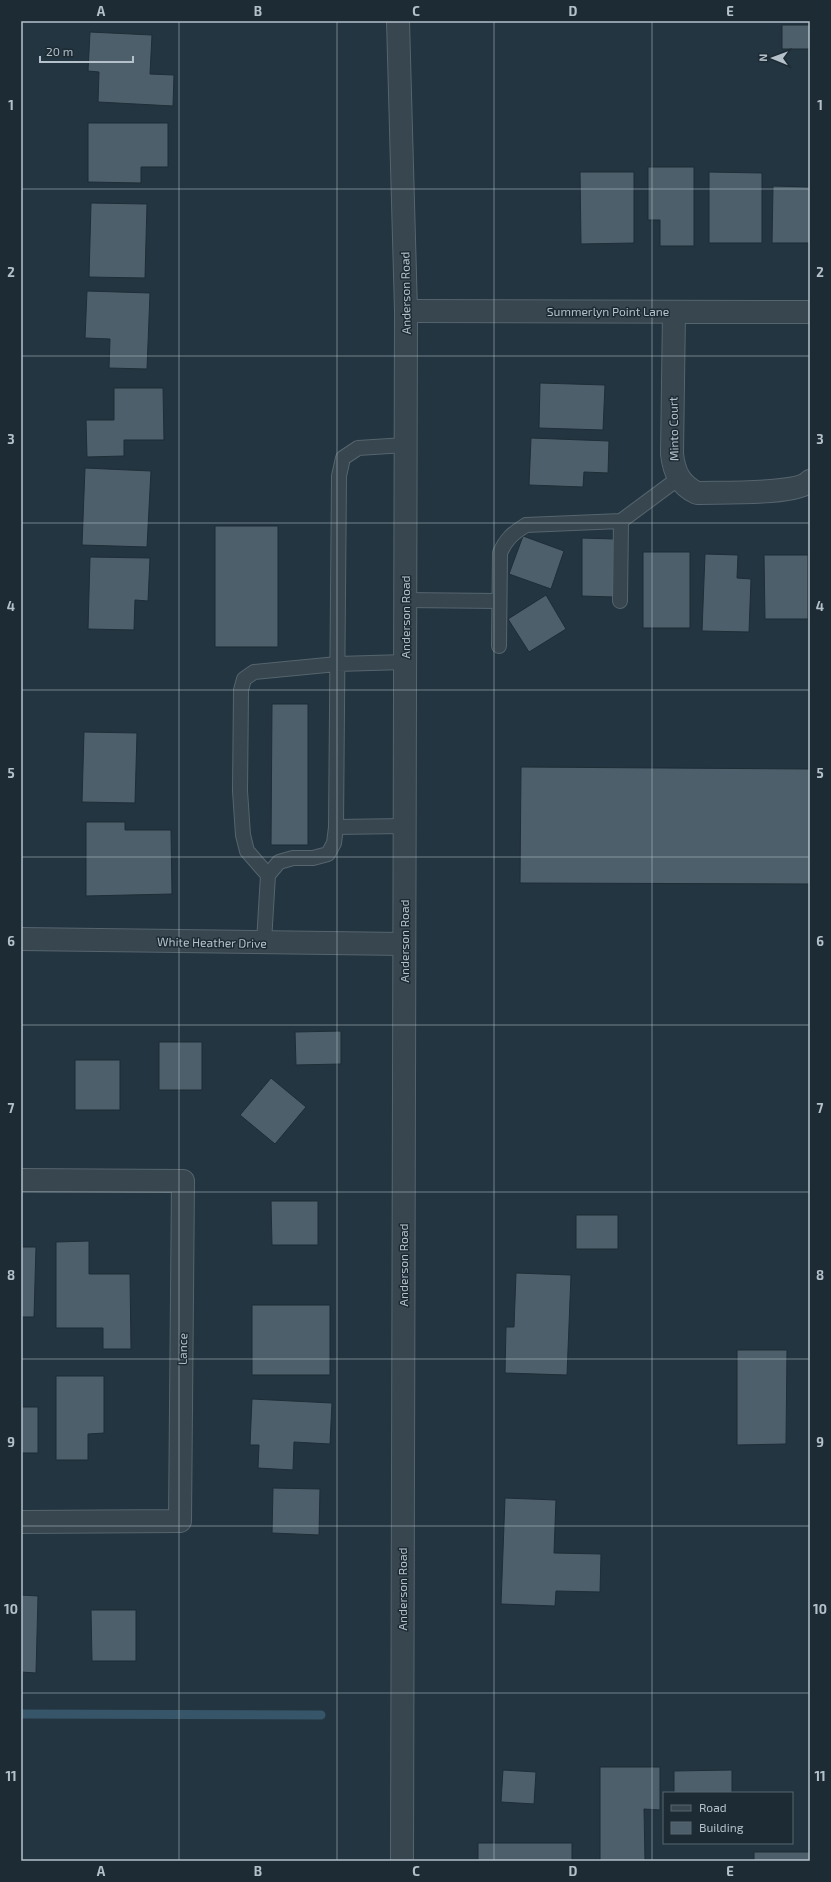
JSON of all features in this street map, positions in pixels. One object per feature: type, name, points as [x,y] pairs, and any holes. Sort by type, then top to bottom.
[{"type":"street","name":"Anderson Road","points":[[398,21],[406,310],[402,1861]]},
{"type":"street","name":"Summerlyn Point Lane","points":[[406,310],[810,312]]},
{"type":"street","name":"Minto Court","points":[[674,312],[672,454],[674,467],[678,478],[688,489],[697,493],[790,490],[807,484],[810,481]]},
{"type":"street","name":"White Heather Drive","points":[[21,939],[404,944]]},
{"type":"street","name":"Lance","points":[[21,1180],[183,1181],[180,1521],[21,1522]]},
{"type":"lane","points":[[264,942],[268,875],[280,862],[294,858],[313,858],[328,854],[334,843],[336,827],[339,476],[343,458],[358,448],[405,445]]},
{"type":"lane","points":[[499,646],[500,553],[506,540],[514,532],[526,525],[621,521],[678,478]]},
{"type":"lane","points":[[620,601],[621,521]]},
{"type":"lane","points":[[405,600],[499,601]]},
{"type":"lane","points":[[268,875],[247,851],[243,835],[240,791],[241,690],[244,679],[254,672],[337,664],[405,662]]},
{"type":"lane","points":[[336,827],[404,826]]},
{"type":"building","points":[[782,25],[810,25],[810,49],[782,49]]},
{"type":"building","points":[[90,32],[152,35],[150,74],[174,75],[173,106],[98,102],[99,72],[88,71]]},
{"type":"building","points":[[88,123],[168,123],[168,167],[141,167],[141,183],[88,182]]},
{"type":"building","points":[[648,167],[694,167],[694,246],[660,246],[660,220],[648,220]]},
{"type":"building","points":[[580,172],[634,172],[634,243],[581,244]]},
{"type":"building","points":[[709,172],[762,173],[762,243],[709,243]]},
{"type":"building","points":[[773,186],[810,187],[810,243],[772,243]]},
{"type":"building","points":[[91,203],[147,204],[145,278],[89,277]]},
{"type":"building","points":[[87,291],[150,293],[147,369],[109,368],[110,339],[85,338]]},
{"type":"building","points":[[540,383],[605,385],[603,430],[539,428]]},
{"type":"building","points":[[114,388],[163,388],[164,440],[124,440],[124,456],[87,457],[86,420],[114,420]]},
{"type":"building","points":[[531,438],[609,441],[608,473],[584,472],[583,487],[529,485]]},
{"type":"building","points":[[85,468],[151,471],[147,547],[82,545]]},
{"type":"building","points":[[215,526],[278,526],[278,647],[215,647]]},
{"type":"building","points":[[523,536],[564,551],[551,589],[509,574]]},
{"type":"building","points":[[582,538],[615,539],[614,597],[582,596]]},
{"type":"building","points":[[643,552],[690,552],[690,628],[643,628]]},
{"type":"building","points":[[705,554],[738,555],[737,578],[751,579],[749,632],[702,631]]},
{"type":"building","points":[[764,555],[808,555],[808,619],[765,619]]},
{"type":"building","points":[[90,557],[150,558],[148,601],[135,600],[134,630],[88,629]]},
{"type":"building","points":[[546,595],[566,629],[529,652],[508,619]]},
{"type":"building","points":[[272,704],[308,704],[308,845],[271,845]]},
{"type":"building","points":[[84,732],[137,733],[135,803],[82,802]]},
{"type":"building","points":[[521,767],[810,769],[810,884],[520,883]]},
{"type":"building","points":[[86,822],[125,822],[125,830],[171,830],[172,894],[86,896]]},
{"type":"building","points":[[341,1031],[341,1064],[296,1065],[295,1032]]},
{"type":"building","points":[[159,1042],[202,1042],[202,1090],[159,1090]]},
{"type":"building","points":[[75,1060],[120,1060],[120,1110],[75,1110]]},
{"type":"building","points":[[271,1078],[306,1107],[275,1144],[240,1115]]},
{"type":"building","points":[[271,1201],[318,1201],[318,1245],[272,1245]]},
{"type":"building","points":[[576,1215],[618,1215],[618,1249],[576,1249]]},
{"type":"building","points":[[89,1241],[89,1274],[130,1274],[131,1349],[103,1349],[103,1328],[56,1328],[56,1242]]},
{"type":"building","points":[[21,1247],[36,1247],[34,1317],[21,1317]]},
{"type":"building","points":[[516,1273],[571,1275],[567,1375],[505,1373],[506,1327],[514,1327]]},
{"type":"building","points":[[252,1305],[330,1305],[330,1375],[252,1375]]},
{"type":"building","points":[[737,1350],[787,1350],[786,1444],[737,1445]]},
{"type":"building","points":[[56,1376],[104,1376],[104,1433],[88,1434],[88,1460],[56,1460]]},
{"type":"building","points":[[252,1399],[332,1403],[330,1444],[294,1442],[293,1470],[258,1468],[259,1445],[250,1445]]},
{"type":"building","points":[[21,1407],[38,1407],[38,1453],[21,1453]]},
{"type":"building","points":[[273,1488],[320,1489],[319,1535],[272,1533]]},
{"type":"building","points":[[505,1498],[556,1500],[554,1553],[601,1554],[600,1592],[556,1591],[555,1606],[501,1604]]},
{"type":"building","points":[[21,1595],[38,1596],[36,1673],[21,1672]]},
{"type":"building","points":[[91,1610],[136,1610],[136,1661],[92,1661]]},
{"type":"building","points":[[600,1767],[660,1767],[660,1810],[644,1809],[645,1861],[600,1861]]},
{"type":"building","points":[[503,1770],[536,1772],[534,1804],[501,1802]]},
{"type":"building","points":[[732,1770],[732,1792],[674,1792],[674,1771]]},
{"type":"building","points":[[478,1843],[572,1843],[572,1861],[478,1861]]},
{"type":"building","points":[[754,1852],[810,1852],[810,1861],[754,1861]]},
{"type":"waterway","points":[[21,1714],[321,1715]]}]
